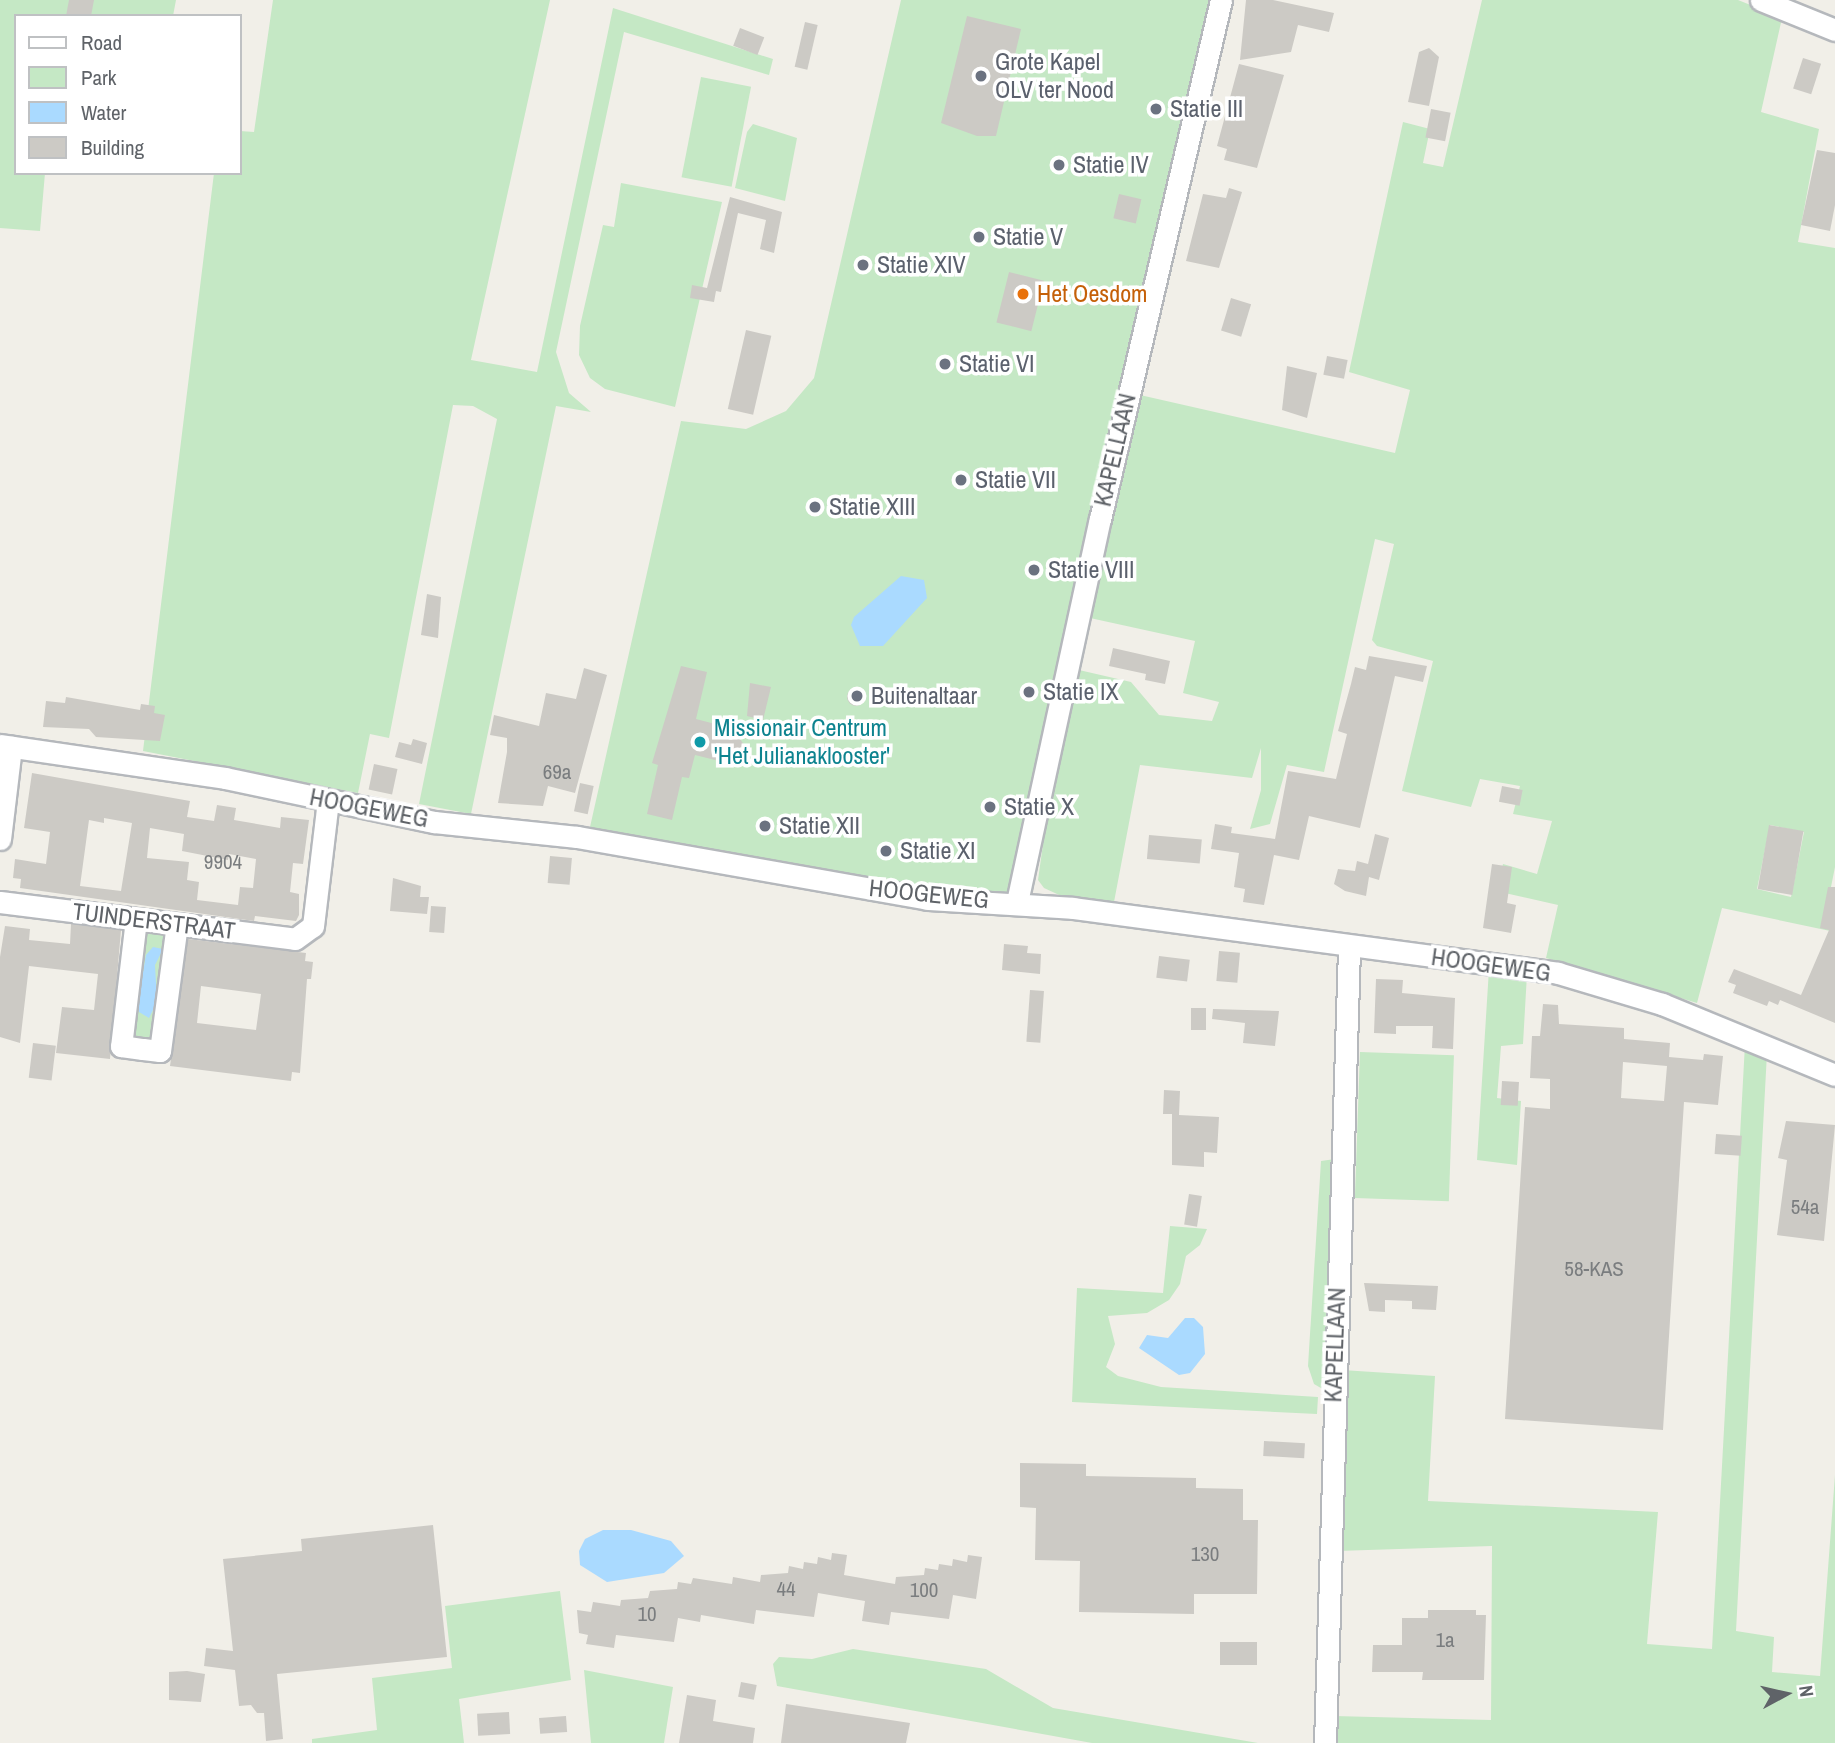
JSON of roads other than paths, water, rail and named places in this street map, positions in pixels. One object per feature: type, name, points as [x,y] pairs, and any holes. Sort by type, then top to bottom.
[{"type":"street","name":"KAPELLAAN","points":[[1017,902],[1103,506],[1221,0]]},
{"type":"street","points":[[1760,0],[1835,30]]},
{"type":"street","name":"HOOGEWEG","points":[[6,746],[225,778],[434,822],[643,848],[927,899],[1017,902],[1349,947],[1506,965],[1578,978],[1701,1018],[1835,1075]]},
{"type":"street","points":[[0,839],[6,746]]},
{"type":"street","name":"TUINDERSTRAAT","points":[[0,902],[295,939],[307,933],[313,926],[327,800]]},
{"type":"street","points":[[136,919],[121,1046],[160,1051],[177,924]]},
{"type":"street","name":"KAPELLAAN","points":[[1325,1743],[1349,947]]},
{"type":"water","points":[[901,576],[924,580],[927,598],[883,646],[860,646],[851,625],[854,617]]},
{"type":"water","points":[[153,947],[163,949],[155,965],[157,1002],[149,1018],[139,1012],[138,1002],[146,955]]},
{"type":"water","points":[[1185,1318],[1194,1318],[1203,1327],[1205,1354],[1190,1373],[1179,1375],[1139,1348],[1147,1335],[1168,1338]]},
{"type":"water","points":[[603,1530],[631,1530],[671,1541],[684,1556],[664,1573],[607,1582],[580,1565],[579,1551],[585,1539]]},
{"type":"place","name":"Grote Kapel OLV ter Nood","points":[[981,76]]},
{"type":"place","name":"Statie III","points":[[1156,109]]},
{"type":"place","name":"Statie IV","points":[[1059,165]]},
{"type":"place","name":"Statie V","points":[[979,237]]},
{"type":"place","name":"Statie XIV","points":[[863,265]]},
{"type":"place","name":"Het Oesdom","points":[[1023,294]]},
{"type":"place","name":"Statie VI","points":[[945,364]]},
{"type":"place","name":"Statie VII","points":[[961,480]]},
{"type":"place","name":"Statie XIII","points":[[815,507]]},
{"type":"place","name":"Statie VIII","points":[[1034,570]]},
{"type":"place","name":"Statie IX","points":[[1029,692]]},
{"type":"place","name":"Buitenaltaar","points":[[857,696]]},
{"type":"place","name":"Missionair Centrum 'Het Julianaklooster'","points":[[700,742]]},
{"type":"place","name":"Statie X","points":[[990,807]]},
{"type":"place","name":"Statie XII","points":[[765,826]]},
{"type":"place","name":"Statie XI","points":[[886,851]]}]
